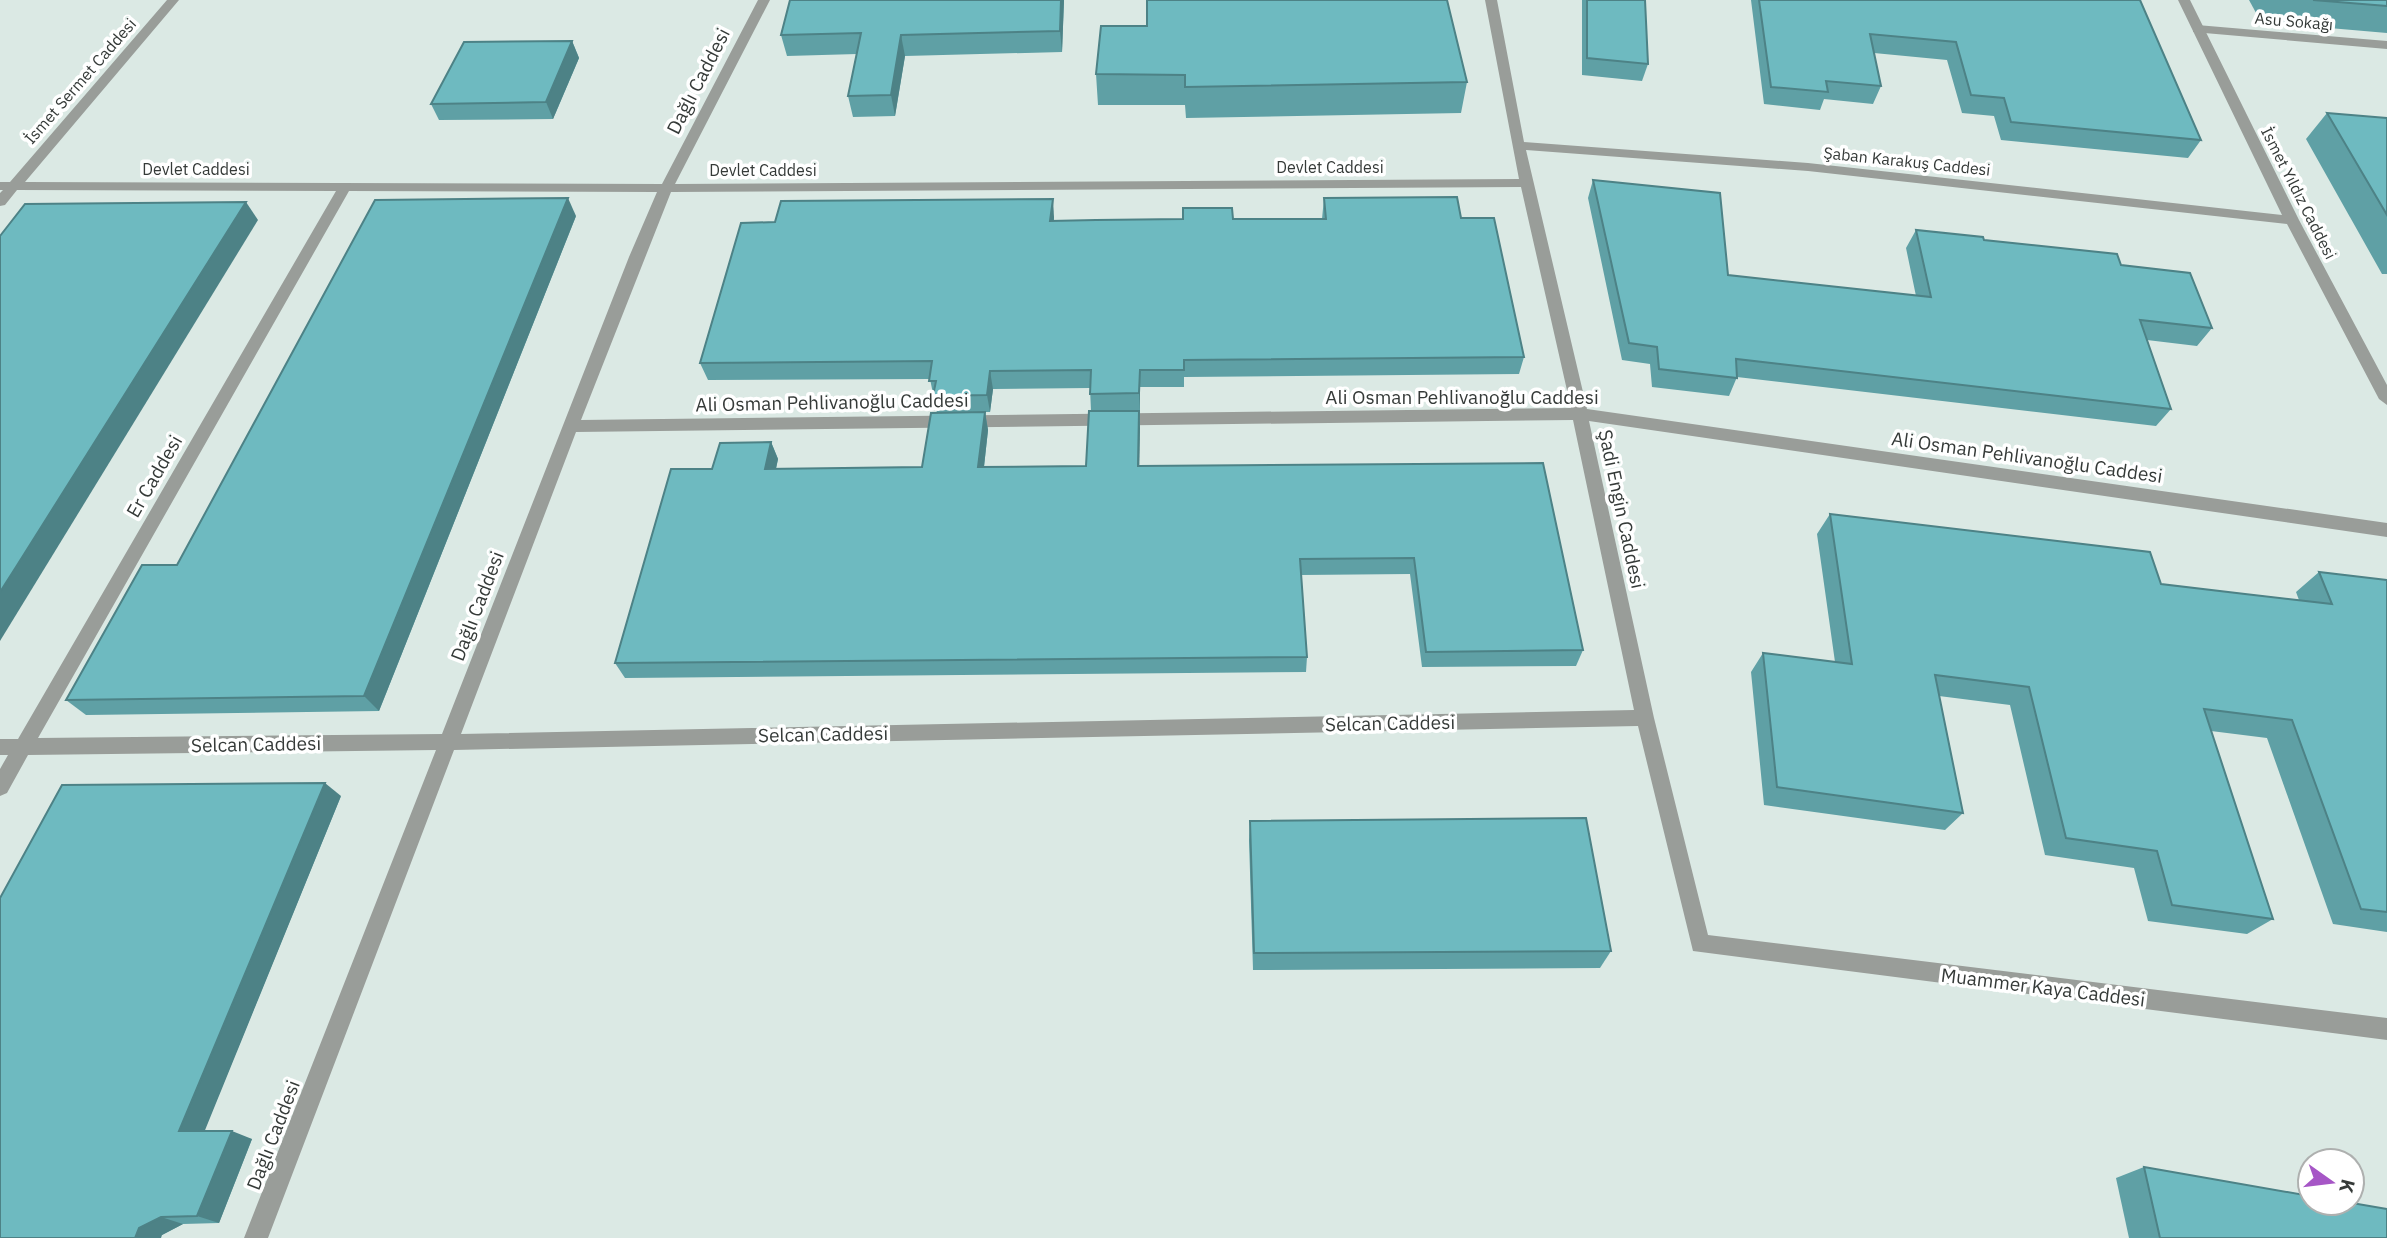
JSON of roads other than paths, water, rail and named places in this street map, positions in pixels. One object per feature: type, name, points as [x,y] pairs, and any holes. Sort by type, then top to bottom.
[{"type":"street","name":"İsmet Sermet Caddesi","points":[[0,202],[6,186],[173,0]]},
{"type":"street","name":"Dağlı Caddesi","points":[[256,1238],[636,257],[666,188],[764,0]]},
{"type":"street","name":"Şadi Engin Caddesi","points":[[1491,0],[1526,183],[1580,414],[1645,718],[1700,944]]},
{"type":"street","name":"İsmet Yıldız Caddesi","points":[[2183,0],[2292,220],[2387,397]]},
{"type":"street","name":"Asu Sokağı","points":[[2197,29],[2387,45]]},
{"type":"street","name":"Şaban Karakuş Caddesi","points":[[1518,146],[1597,150],[1884,175],[2292,220]]},
{"type":"street","name":"Devlet Caddesi","points":[[6,186],[666,188],[1526,183]]},
{"type":"street","name":"Er Caddesi","points":[[0,787],[345,187]]},
{"type":"street","name":"Ali Osman Pehlivanoğlu Caddesi","points":[[570,426],[1580,414],[2387,530]]},
{"type":"street","name":"Selcan Caddesi","points":[[0,747],[447,742],[1645,718]]},
{"type":"street","name":"Muammer Kaya Caddesi","points":[[1700,944],[2387,1029]]}]
